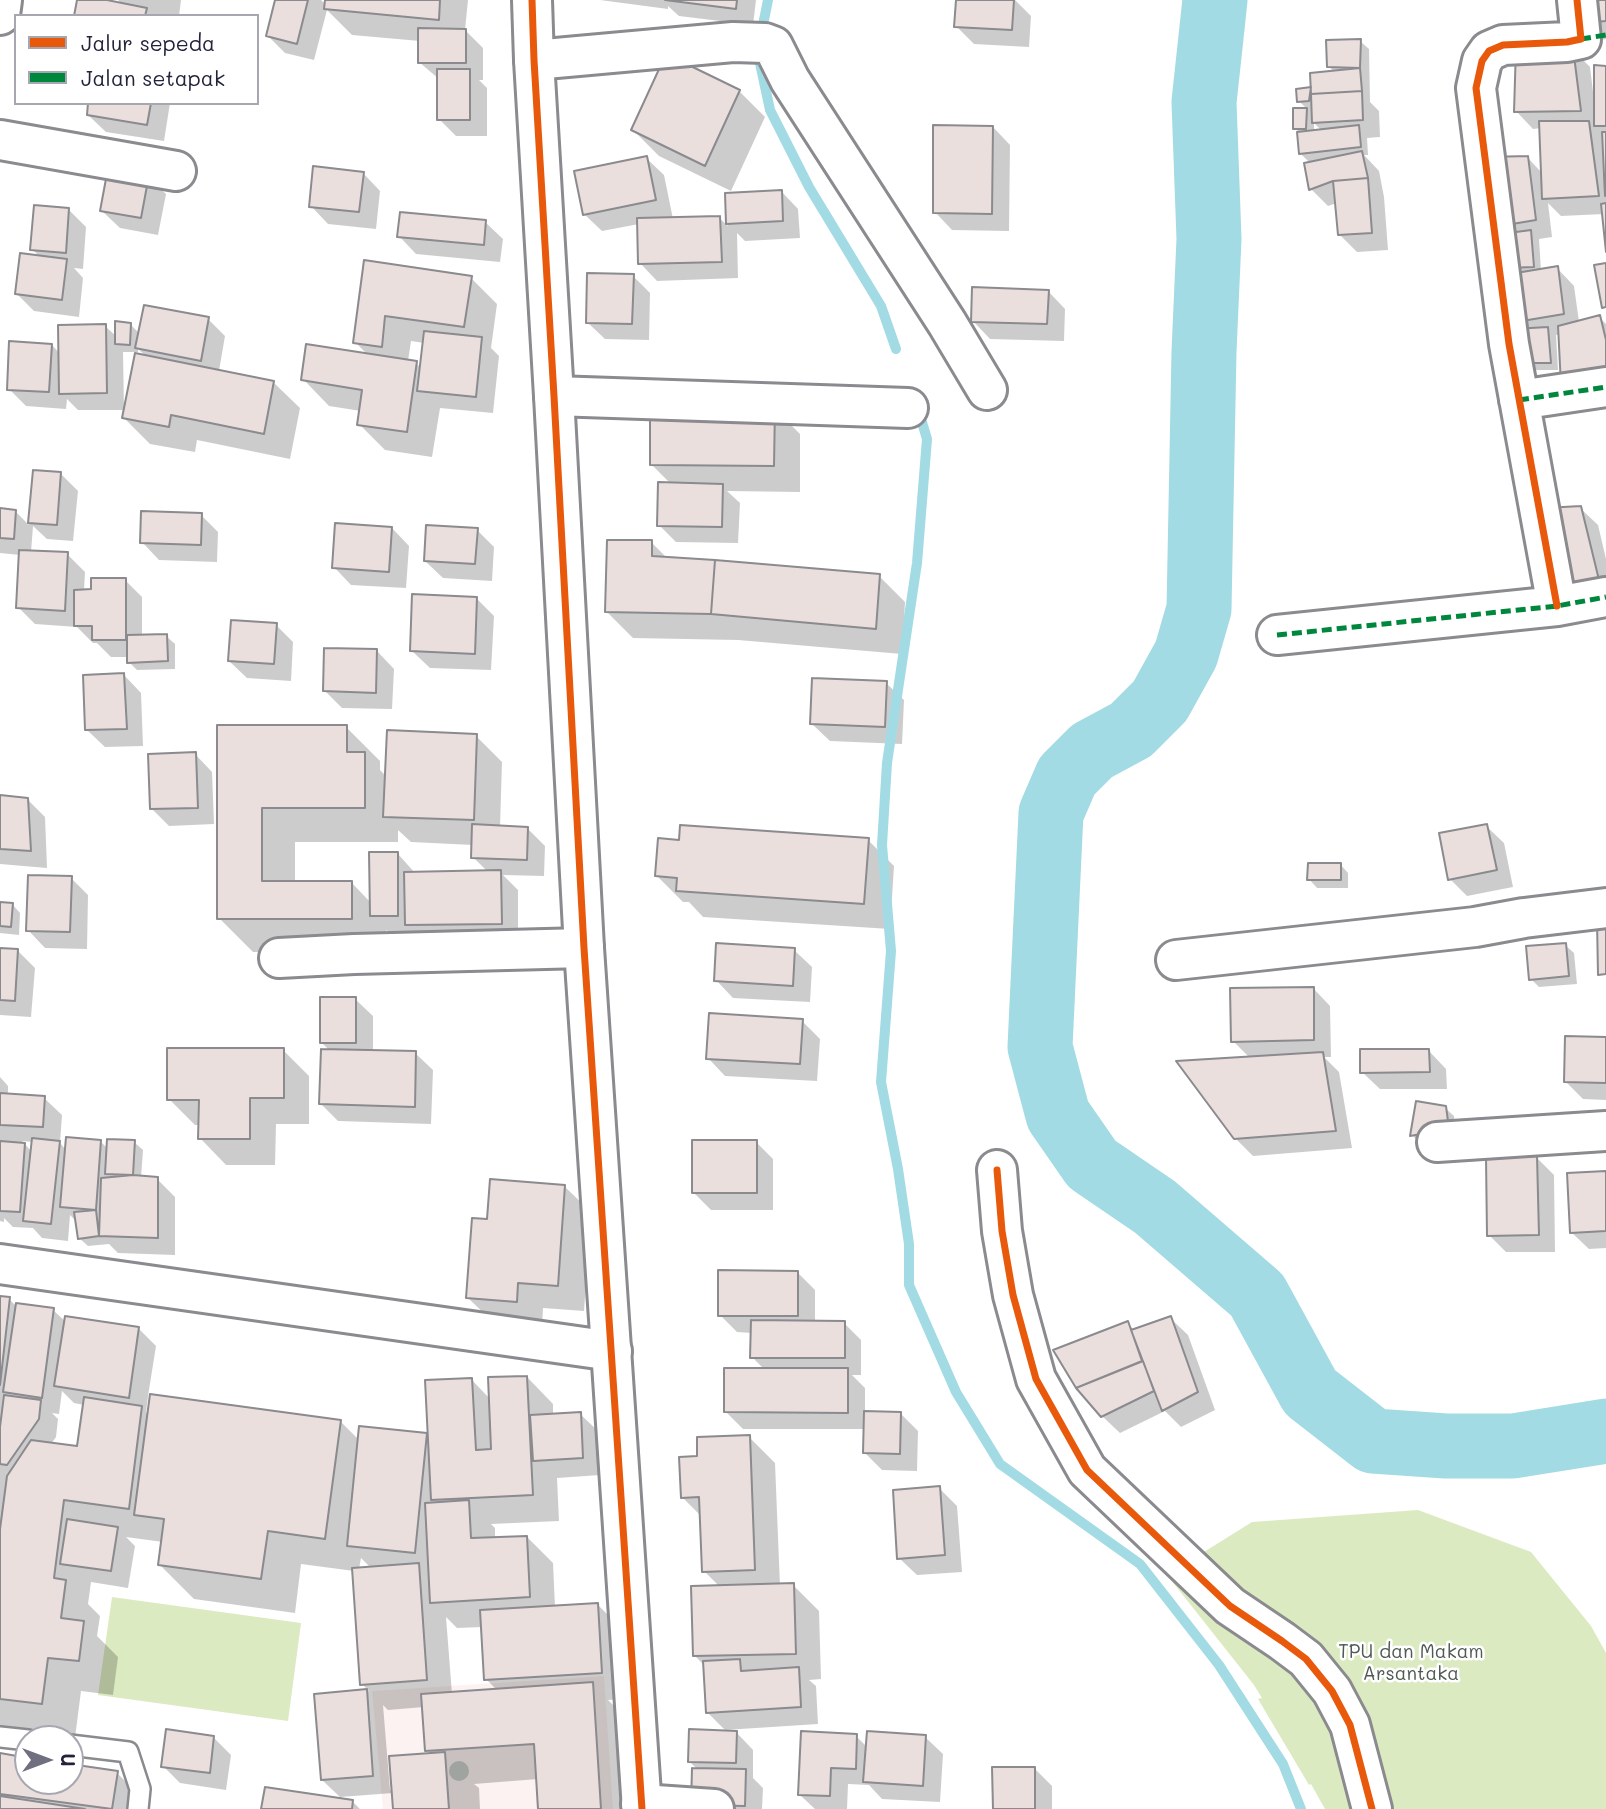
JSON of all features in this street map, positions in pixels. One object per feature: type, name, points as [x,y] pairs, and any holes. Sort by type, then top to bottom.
[{"type":"street","points":[[0,15],[2,0]]},
{"type":"street","points":[[532,0],[584,948],[641,1806],[714,1809]]},
{"type":"street","points":[[1557,606],[1509,344],[1476,88],[1482,61],[1489,51],[1503,45],[1567,42],[1594,37],[1577,0]]},
{"type":"street","points":[[534,60],[749,43],[773,46],[790,80],[947,323],[987,390]]},
{"type":"street","points":[[0,140],[176,171]]},
{"type":"street","points":[[1519,400],[1606,387]]},
{"type":"street","points":[[554,396],[908,408]]},
{"type":"street","points":[[1277,635],[1557,606],[1606,597]]},
{"type":"street","points":[[1176,960],[1475,927],[1606,908]]},
{"type":"street","points":[[279,958],[584,948]]},
{"type":"street","points":[[1437,1142],[1606,1131]]},
{"type":"street","points":[[997,1170],[1002,1231],[1013,1295],[1036,1379],[1087,1470],[1230,1606],[1306,1659],[1332,1690],[1350,1725],[1372,1809]]},
{"type":"street","points":[[0,1264],[612,1350]]},
{"type":"lane","points":[[84,1747],[128,1752],[140,1789],[138,1809]]},
{"type":"shaded area","points":[[604,1676],[613,1809],[383,1809],[372,1691]]},
{"type":"green space","name":"TPU dan Makam Arsantaka","points":[[1418,1510],[1531,1552],[1591,1626],[1606,1653],[1606,1809],[1325,1809],[1258,1699],[1262,1698],[1254,1685],[1167,1575],[1252,1522]]},
{"type":"green space","points":[[112,1597],[301,1623],[288,1721],[98,1695]]},
{"type":"building","points":[[77,0],[107,0],[147,8],[146,14],[74,14]]},
{"type":"building","points":[[275,0],[308,0],[297,44],[266,36]]},
{"type":"building","points":[[325,0],[440,0],[439,20],[324,9]]},
{"type":"building","points":[[665,0],[737,0],[736,9]]},
{"type":"building","points":[[956,0],[1014,0],[1012,30],[954,27]]},
{"type":"building","points":[[1580,0],[1606,0],[1606,21],[1582,23]]},
{"type":"building","points":[[418,28],[466,29],[466,63],[418,63]]},
{"type":"building","points":[[1361,39],[1360,68],[1327,67],[1326,40]]},
{"type":"building","points":[[1516,47],[1573,48],[1581,111],[1514,112]]},
{"type":"building","points":[[666,54],[740,90],[705,166],[631,130]]},
{"type":"building","points":[[1594,65],[1606,66],[1606,126],[1594,126]]},
{"type":"building","points":[[1360,68],[1362,91],[1311,94],[1310,73]]},
{"type":"building","points":[[437,69],[470,69],[470,120],[437,120]]},
{"type":"building","points":[[1311,87],[1309,101],[1297,102],[1296,89]]},
{"type":"building","points":[[1362,91],[1363,120],[1312,123],[1311,94]]},
{"type":"building","points":[[88,105],[151,105],[147,125],[87,115]]},
{"type":"building","points":[[1293,108],[1307,108],[1306,129],[1293,129]]},
{"type":"building","points":[[1539,121],[1589,121],[1599,196],[1542,199]]},
{"type":"building","points":[[933,125],[993,126],[992,214],[933,213]]},
{"type":"building","points":[[1359,125],[1361,147],[1299,154],[1297,132]]},
{"type":"building","points":[[1602,132],[1606,132],[1605,196]]},
{"type":"building","points":[[1362,151],[1368,178],[1333,181],[1309,190],[1304,163]]},
{"type":"building","points":[[647,156],[656,200],[583,215],[574,171]]},
{"type":"building","points":[[1528,156],[1536,220],[1500,226],[1488,157]]},
{"type":"building","points":[[313,166],[364,172],[359,212],[309,207]]},
{"type":"building","points":[[108,168],[149,175],[141,218],[100,211]]},
{"type":"building","points":[[1368,178],[1372,233],[1338,235],[1333,181]]},
{"type":"building","points":[[782,190],[783,221],[726,224],[725,193]]},
{"type":"building","points":[[1606,203],[1606,252],[1601,204]]},
{"type":"building","points":[[34,205],[69,208],[66,253],[30,250]]},
{"type":"building","points":[[400,212],[486,220],[484,245],[397,237]]},
{"type":"building","points":[[720,216],[722,262],[638,264],[637,218]]},
{"type":"building","points":[[1531,230],[1534,267],[1505,268],[1501,234]]},
{"type":"building","points":[[20,253],[67,259],[62,300],[15,294]]},
{"type":"building","points":[[364,260],[472,276],[464,327],[385,316],[382,347],[353,343]]},
{"type":"building","points":[[1606,263],[1606,307],[1602,308],[1594,265]]},
{"type":"building","points":[[1558,266],[1564,314],[1510,323],[1504,275]]},
{"type":"building","points":[[587,273],[634,274],[632,324],[586,323]]},
{"type":"building","points":[[972,287],[1049,290],[1047,324],[971,322]]},
{"type":"building","points":[[144,305],[209,317],[201,361],[135,348]]},
{"type":"building","points":[[1600,315],[1606,340],[1606,379],[1561,385],[1558,326]]},
{"type":"building","points":[[115,321],[131,323],[130,345],[115,344]]},
{"type":"building","points":[[106,324],[107,393],[59,394],[58,325]]},
{"type":"building","points":[[1548,327],[1551,363],[1516,363],[1513,329]]},
{"type":"building","points":[[424,331],[482,337],[476,397],[417,391]]},
{"type":"building","points":[[9,341],[52,344],[49,392],[7,390]]},
{"type":"building","points":[[306,344],[417,361],[407,432],[357,425],[362,390],[301,380]]},
{"type":"building","points":[[135,353],[274,381],[264,434],[171,415],[169,427],[122,418]]},
{"type":"building","points":[[650,405],[775,406],[774,466],[650,465]]},
{"type":"building","points":[[33,470],[61,472],[57,525],[28,523]]},
{"type":"building","points":[[658,482],[723,484],[722,527],[657,526]]},
{"type":"building","points":[[1581,506],[1599,580],[1560,584],[1545,508]]},
{"type":"building","points":[[0,508],[16,510],[14,539],[0,538]]},
{"type":"building","points":[[141,511],[202,513],[201,545],[140,543]]},
{"type":"building","points":[[335,523],[392,527],[389,572],[332,568]]},
{"type":"building","points":[[426,525],[478,528],[475,564],[424,561]]},
{"type":"building","points":[[607,540],[652,540],[652,556],[715,560],[711,614],[605,612]]},
{"type":"building","points":[[19,550],[68,552],[65,611],[16,608]]},
{"type":"building","points":[[715,560],[880,574],[876,629],[711,614]]},
{"type":"building","points":[[91,578],[126,578],[126,640],[92,640],[92,626],[74,626],[74,590],[91,589]]},
{"type":"building","points":[[412,594],[477,597],[475,654],[410,651]]},
{"type":"building","points":[[231,620],[277,623],[274,664],[228,661]]},
{"type":"building","points":[[167,634],[168,661],[127,663],[127,635]]},
{"type":"building","points":[[324,648],[377,649],[376,693],[323,691]]},
{"type":"building","points":[[124,673],[127,729],[85,730],[83,675]]},
{"type":"building","points":[[812,678],[887,681],[885,727],[810,724]]},
{"type":"building","points":[[217,725],[347,725],[347,752],[365,752],[365,808],[262,808],[262,881],[352,881],[352,919],[217,919]]},
{"type":"building","points":[[387,730],[477,734],[474,820],[383,817]]},
{"type":"building","points":[[196,752],[198,808],[150,809],[148,754]]},
{"type":"building","points":[[0,795],[28,798],[31,851],[0,849]]},
{"type":"building","points":[[472,824],[528,827],[527,860],[471,858]]},
{"type":"building","points":[[1487,824],[1497,870],[1448,880],[1439,833]]},
{"type":"building","points":[[680,825],[869,838],[864,904],[676,891],[677,878],[655,876],[658,838],[679,840]]},
{"type":"building","points":[[369,852],[398,852],[398,916],[370,916]]},
{"type":"building","points":[[1308,863],[1341,863],[1341,880],[1307,880]]},
{"type":"building","points":[[501,870],[502,924],[405,925],[404,872]]},
{"type":"building","points":[[28,875],[72,876],[70,932],[26,931]]},
{"type":"building","points":[[0,902],[13,903],[11,927],[0,926]]},
{"type":"building","points":[[1597,920],[1606,920],[1606,974],[1598,975]]},
{"type":"building","points":[[716,943],[795,948],[793,986],[714,981]]},
{"type":"building","points":[[1566,943],[1569,976],[1529,980],[1526,946]]},
{"type":"building","points":[[0,948],[18,949],[15,1001],[0,1000]]},
{"type":"building","points":[[1314,987],[1314,1040],[1231,1042],[1230,988]]},
{"type":"building","points":[[320,997],[356,997],[356,1043],[320,1043]]},
{"type":"building","points":[[709,1013],[803,1019],[800,1064],[706,1059]]},
{"type":"building","points":[[1565,1036],[1606,1037],[1606,1083],[1564,1082]]},
{"type":"building","points":[[167,1048],[284,1048],[284,1098],[250,1098],[250,1139],[198,1139],[199,1100],[167,1100]]},
{"type":"building","points":[[321,1049],[416,1051],[415,1107],[319,1104]]},
{"type":"building","points":[[1360,1049],[1429,1049],[1430,1072],[1360,1073]]},
{"type":"building","points":[[1323,1052],[1336,1131],[1234,1139],[1176,1061]]},
{"type":"building","points":[[0,1093],[45,1096],[43,1127],[0,1125]]},
{"type":"building","points":[[1416,1101],[1446,1106],[1449,1129],[1410,1136]]},
{"type":"building","points":[[66,1137],[101,1140],[96,1210],[60,1207]]},
{"type":"building","points":[[32,1138],[60,1141],[51,1224],[23,1221]]},
{"type":"building","points":[[107,1139],[135,1140],[133,1175],[105,1174]]},
{"type":"building","points":[[692,1140],[757,1140],[757,1193],[692,1193]]},
{"type":"building","points":[[0,1141],[25,1143],[20,1212],[0,1211]]},
{"type":"building","points":[[1537,1156],[1539,1235],[1487,1236],[1486,1157]]},
{"type":"building","points":[[1606,1171],[1606,1231],[1570,1233],[1567,1173]]},
{"type":"building","points":[[133,1175],[158,1177],[158,1238],[99,1236],[101,1178]]},
{"type":"building","points":[[490,1179],[565,1185],[558,1286],[518,1283],[517,1302],[466,1298],[472,1218],[487,1219]]},
{"type":"building","points":[[96,1210],[99,1236],[78,1239],[74,1212]]},
{"type":"building","points":[[718,1270],[798,1271],[798,1316],[718,1316]]},
{"type":"building","points":[[0,1296],[10,1297],[0,1385]]},
{"type":"building","points":[[16,1303],[54,1308],[42,1398],[3,1392]]},
{"type":"building","points":[[65,1316],[139,1327],[129,1398],[54,1386]]},
{"type":"building","points":[[1171,1316],[1198,1392],[1162,1411],[1131,1330]]},
{"type":"building","points":[[751,1320],[845,1321],[845,1358],[750,1358]]},
{"type":"building","points":[[1128,1321],[1142,1361],[1076,1388],[1053,1350]]},
{"type":"building","points":[[1143,1361],[1154,1391],[1101,1417],[1076,1388]]},
{"type":"building","points":[[724,1368],[848,1368],[848,1413],[724,1412]]},
{"type":"building","points":[[527,1376],[533,1495],[431,1500],[425,1380],[472,1378],[476,1450],[491,1449],[488,1377]]},
{"type":"building","points":[[150,1394],[341,1420],[325,1539],[268,1531],[261,1579],[158,1565],[164,1519],[134,1515]]},
{"type":"building","points":[[4,1395],[41,1400],[39,1419],[7,1465],[0,1464],[0,1427]]},
{"type":"building","points":[[84,1397],[142,1406],[129,1509],[64,1500],[54,1578],[66,1580],[61,1618],[84,1621],[79,1661],[48,1658],[42,1704],[0,1699],[0,1529],[7,1476],[31,1440],[77,1446]]},
{"type":"building","points":[[864,1411],[901,1412],[900,1454],[863,1453]]},
{"type":"building","points":[[581,1412],[583,1458],[533,1461],[530,1415]]},
{"type":"building","points":[[359,1426],[427,1433],[415,1553],[347,1546]]},
{"type":"building","points":[[750,1435],[755,1570],[702,1572],[699,1497],[681,1498],[679,1457],[697,1456],[697,1437]]},
{"type":"building","points":[[940,1486],[945,1555],[897,1559],[893,1490]]},
{"type":"building","points":[[469,1500],[471,1538],[527,1536],[530,1597],[430,1603],[425,1503]]},
{"type":"building","points":[[67,1519],[118,1527],[111,1571],[60,1564]]},
{"type":"building","points":[[419,1563],[427,1680],[360,1685],[352,1568]]},
{"type":"building","points":[[794,1583],[796,1654],[693,1656],[691,1586]]},
{"type":"building","points":[[598,1603],[602,1673],[484,1680],[480,1610]]},
{"type":"building","points":[[740,1659],[741,1671],[799,1667],[801,1707],[706,1713],[703,1661]]},
{"type":"building","points":[[593,1682],[601,1809],[538,1809],[534,1744],[425,1751],[421,1694]]},
{"type":"building","points":[[367,1689],[373,1776],[321,1780],[314,1694]]},
{"type":"building","points":[[166,1729],[214,1736],[210,1773],[161,1767]]},
{"type":"building","points":[[689,1729],[737,1731],[736,1763],[688,1762]]},
{"type":"building","points":[[801,1731],[857,1734],[856,1769],[831,1768],[830,1796],[798,1795]]},
{"type":"building","points":[[867,1731],[926,1735],[923,1786],[863,1782]]},
{"type":"building","points":[[445,1752],[449,1809],[393,1809],[389,1756]]},
{"type":"building","points":[[0,1753],[14,1756],[14,1795],[84,1795],[84,1766],[118,1771],[112,1809],[0,1794]]},
{"type":"building","points":[[992,1767],[1035,1767],[1035,1809],[993,1809]]},
{"type":"building","points":[[692,1768],[746,1769],[745,1806],[691,1805]]},
{"type":"building","points":[[265,1787],[353,1800],[352,1809],[261,1809]]},
{"type":"building","points":[[0,1796],[85,1809],[0,1809]]},
{"type":"waterway","points":[[761,35],[768,0]]},
{"type":"waterway","points":[[1215,0],[1204,102],[1209,239],[1199,609],[1186,654],[1160,701],[1131,730],[1092,751],[1067,776],[1051,813],[1040,1047],[1058,1115],[1092,1164],[1155,1207],[1257,1295],[1310,1392],[1373,1441],[1446,1446],[1513,1446],[1606,1431]]},
{"type":"waterway","points":[[758,51],[770,110],[809,187],[881,306],[896,349]]},
{"type":"waterway","points":[[918,409],[927,439],[917,563],[887,763],[882,845],[891,951],[881,1082],[909,1244],[909,1285],[956,1392],[1000,1464],[1140,1564],[1219,1665],[1283,1764],[1301,1809]]},
{"type":"marked path","points":[[1581,39],[1606,35]]},
{"type":"marked path","points":[[1519,400],[1606,387]]},
{"type":"marked path","points":[[1277,635],[1557,606],[1606,597]]},
{"type":"cycle path","points":[[532,0],[584,948],[642,1809]]},
{"type":"cycle path","points":[[1557,606],[1509,344],[1476,88],[1482,61],[1489,51],[1503,45],[1581,39],[1577,0]]},
{"type":"cycle path","points":[[997,1170],[1002,1231],[1013,1295],[1036,1379],[1087,1470],[1230,1606],[1306,1659],[1332,1691],[1350,1725],[1372,1809]]}]
